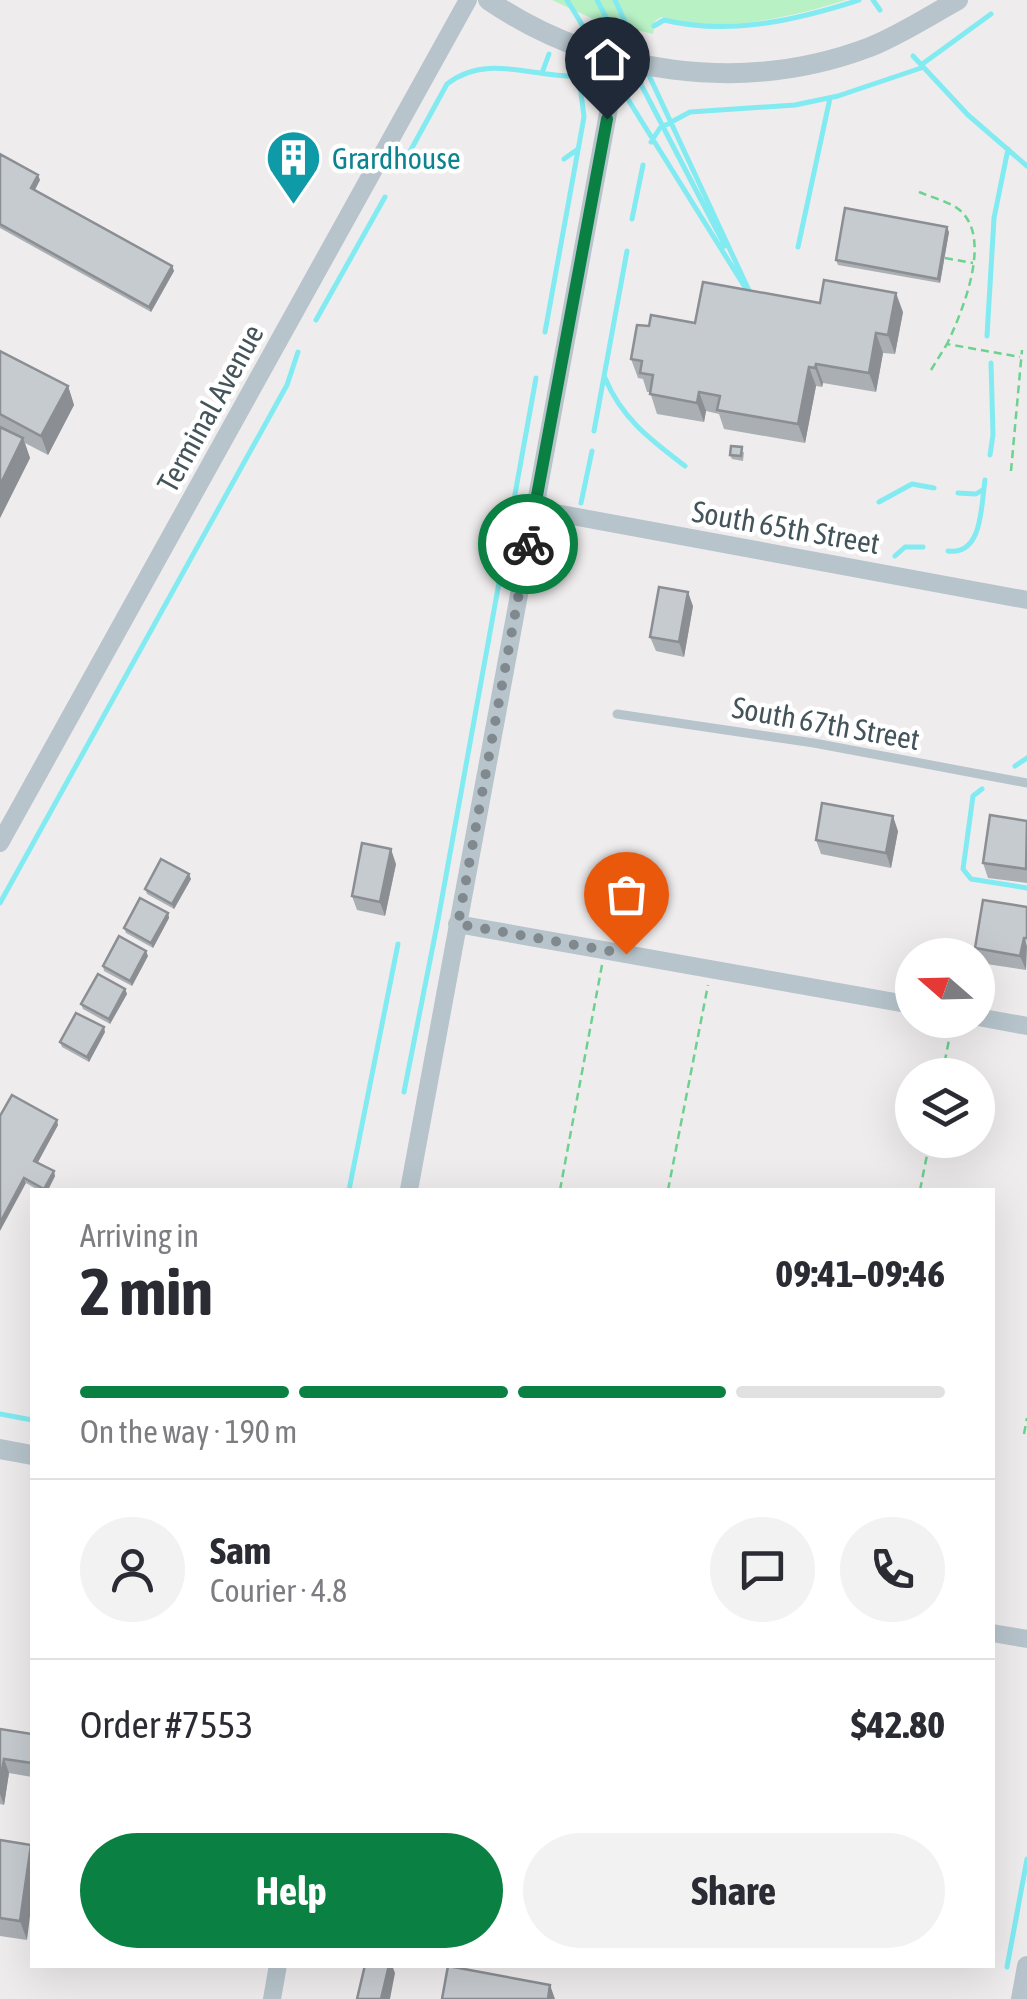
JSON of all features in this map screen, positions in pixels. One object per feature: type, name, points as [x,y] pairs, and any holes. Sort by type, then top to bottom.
[{"type":"street","name":"Terminal Avenue","points":[[0,843],[468,0]]},
{"type":"street","points":[[488,0],[538,31],[580,49],[650,66],[706,72],[800,66],[870,47],[958,0]]},
{"type":"street","points":[[408,1188],[618,59]]},
{"type":"street","name":"South 65th Street","points":[[534,509],[1027,600]]},
{"type":"street","points":[[458,924],[895,1002]]},
{"type":"street","points":[[995,1020],[1027,1026]]},
{"type":"street","points":[[0,1449],[30,1455]]},
{"type":"street","points":[[995,1633],[1027,1639]]},
{"type":"street","points":[[1021,1999],[1027,1966]]},
{"type":"street","points":[[272,1999],[277,1968]]},
{"type":"lane","name":"South 67th Street","points":[[617,714],[814,744],[1027,783]]},
{"type":"path","points":[[920,192],[958,208],[970,224],[974,246],[965,304],[931,370]]},
{"type":"path","points":[[945,258],[972,263]]},
{"type":"path","points":[[947,344],[1022,358]]},
{"type":"path","points":[[1011,471],[1022,350]]},
{"type":"path","points":[[560,1188],[605,950]]},
{"type":"path","points":[[668,1188],[711,969]]},
{"type":"path","points":[[920,1188],[926,1158]]},
{"type":"path","points":[[1024,1434],[1027,1418]]},
{"type":"green space","points":[[552,0],[846,0],[754,22],[707,24],[661,17],[655,21],[653,34],[595,20]]},
{"type":"building","points":[[0,154],[38,175],[31,188],[172,266],[149,307],[0,224]]},
{"type":"building","points":[[845,208],[947,227],[938,279],[836,260]]},
{"type":"building","points":[[824,280],[896,293],[888,335],[876,333],[869,373],[816,364],[815,368],[809,367],[798,424],[717,410],[720,396],[699,392],[697,403],[650,394],[653,375],[640,373],[642,361],[631,359],[637,325],[649,326],[651,315],[695,323],[703,282],[820,303]]},
{"type":"building","points":[[0,351],[68,386],[41,436],[0,414]]},
{"type":"building","points":[[0,427],[23,438],[0,485]]},
{"type":"building","points":[[731,446],[742,447],[741,456],[730,455]]},
{"type":"building","points":[[659,587],[688,592],[679,642],[650,637]]},
{"type":"building","points":[[822,803],[893,816],[886,853],[816,840]]},
{"type":"building","points":[[990,815],[1027,821],[1026,869],[983,863]]},
{"type":"building","points":[[362,843],[391,849],[380,902],[352,896]]},
{"type":"building","points":[[161,859],[189,874],[172,904],[145,889]]},
{"type":"building","points":[[140,898],[168,913],[151,943],[124,928]]},
{"type":"building","points":[[983,900],[1027,907],[1027,938],[1020,956],[995,952],[995,938],[977,938]]},
{"type":"building","points":[[119,936],[146,951],[130,981],[103,966]]},
{"type":"building","points":[[98,974],[125,989],[109,1019],[81,1004]]},
{"type":"building","points":[[76,1013],[104,1027],[87,1057],[60,1042]]},
{"type":"building","points":[[12,1095],[57,1120],[34,1161],[54,1171],[45,1188],[24,1178],[0,1223],[0,1116]]},
{"type":"building","points":[[0,1729],[30,1734],[30,1763],[4,1759],[0,1783]]},
{"type":"building","points":[[0,1840],[30,1845],[20,1921],[0,1918]]},
{"type":"building","points":[[364,1968],[388,1968],[381,1999],[357,1999]]},
{"type":"building","points":[[448,1968],[550,1985],[548,1999],[442,1999]]},
{"type":"waterway","points":[[567,0],[595,46]]},
{"type":"waterway","points":[[597,0],[626,55]]},
{"type":"waterway","points":[[615,0],[641,56]]},
{"type":"waterway","points":[[654,26],[664,20],[688,25],[763,24],[859,0]]},
{"type":"waterway","points":[[873,0],[880,10]]},
{"type":"waterway","points":[[921,65],[991,14]]},
{"type":"waterway","points":[[542,73],[549,54]]},
{"type":"waterway","points":[[913,56],[968,115],[1027,166]]},
{"type":"waterway","points":[[402,166],[447,84],[462,75],[495,68],[581,76]]},
{"type":"waterway","points":[[651,142],[660,128],[690,112],[795,105],[838,96],[921,68]]},
{"type":"waterway","points":[[633,69],[725,246]]},
{"type":"waterway","points":[[647,71],[752,297]]},
{"type":"waterway","points":[[545,332],[584,117],[579,77]]},
{"type":"waterway","points":[[619,85],[748,292]]},
{"type":"waterway","points":[[798,247],[830,98]]},
{"type":"waterway","points":[[564,159],[578,149]]},
{"type":"waterway","points":[[987,336],[994,218],[1008,149]]},
{"type":"waterway","points":[[632,219],[643,165]]},
{"type":"waterway","points":[[316,320],[385,197]]},
{"type":"waterway","points":[[594,431],[627,251]]},
{"type":"waterway","points":[[0,903],[287,385],[298,352]]},
{"type":"waterway","points":[[990,455],[991,363]]},
{"type":"waterway","points":[[404,1092],[536,378]]},
{"type":"waterway","points":[[605,378],[629,417],[685,466]]},
{"type":"waterway","points":[[581,503],[592,451]]},
{"type":"waterway","points":[[948,551],[968,546],[974,537],[985,480]]},
{"type":"waterway","points":[[879,502],[912,484],[934,488]]},
{"type":"waterway","points":[[958,493],[976,494],[984,489]]},
{"type":"waterway","points":[[895,556],[905,547],[923,547]]},
{"type":"waterway","points":[[1015,766],[1027,758]]},
{"type":"waterway","points":[[982,789],[973,796],[963,869],[971,879],[1027,888]]},
{"type":"waterway","points":[[349,1188],[398,944]]},
{"type":"waterway","points":[[0,1414],[30,1420]]},
{"type":"waterway","points":[[1007,1967],[1027,1859]]},
{"type":"way so far","points":[[528,544],[458,924],[626,954]]},
{"type":"place","name":"Grardhouse","points":[[293,207]]},
{"type":"route","points":[[528,544],[607,119]]}]
